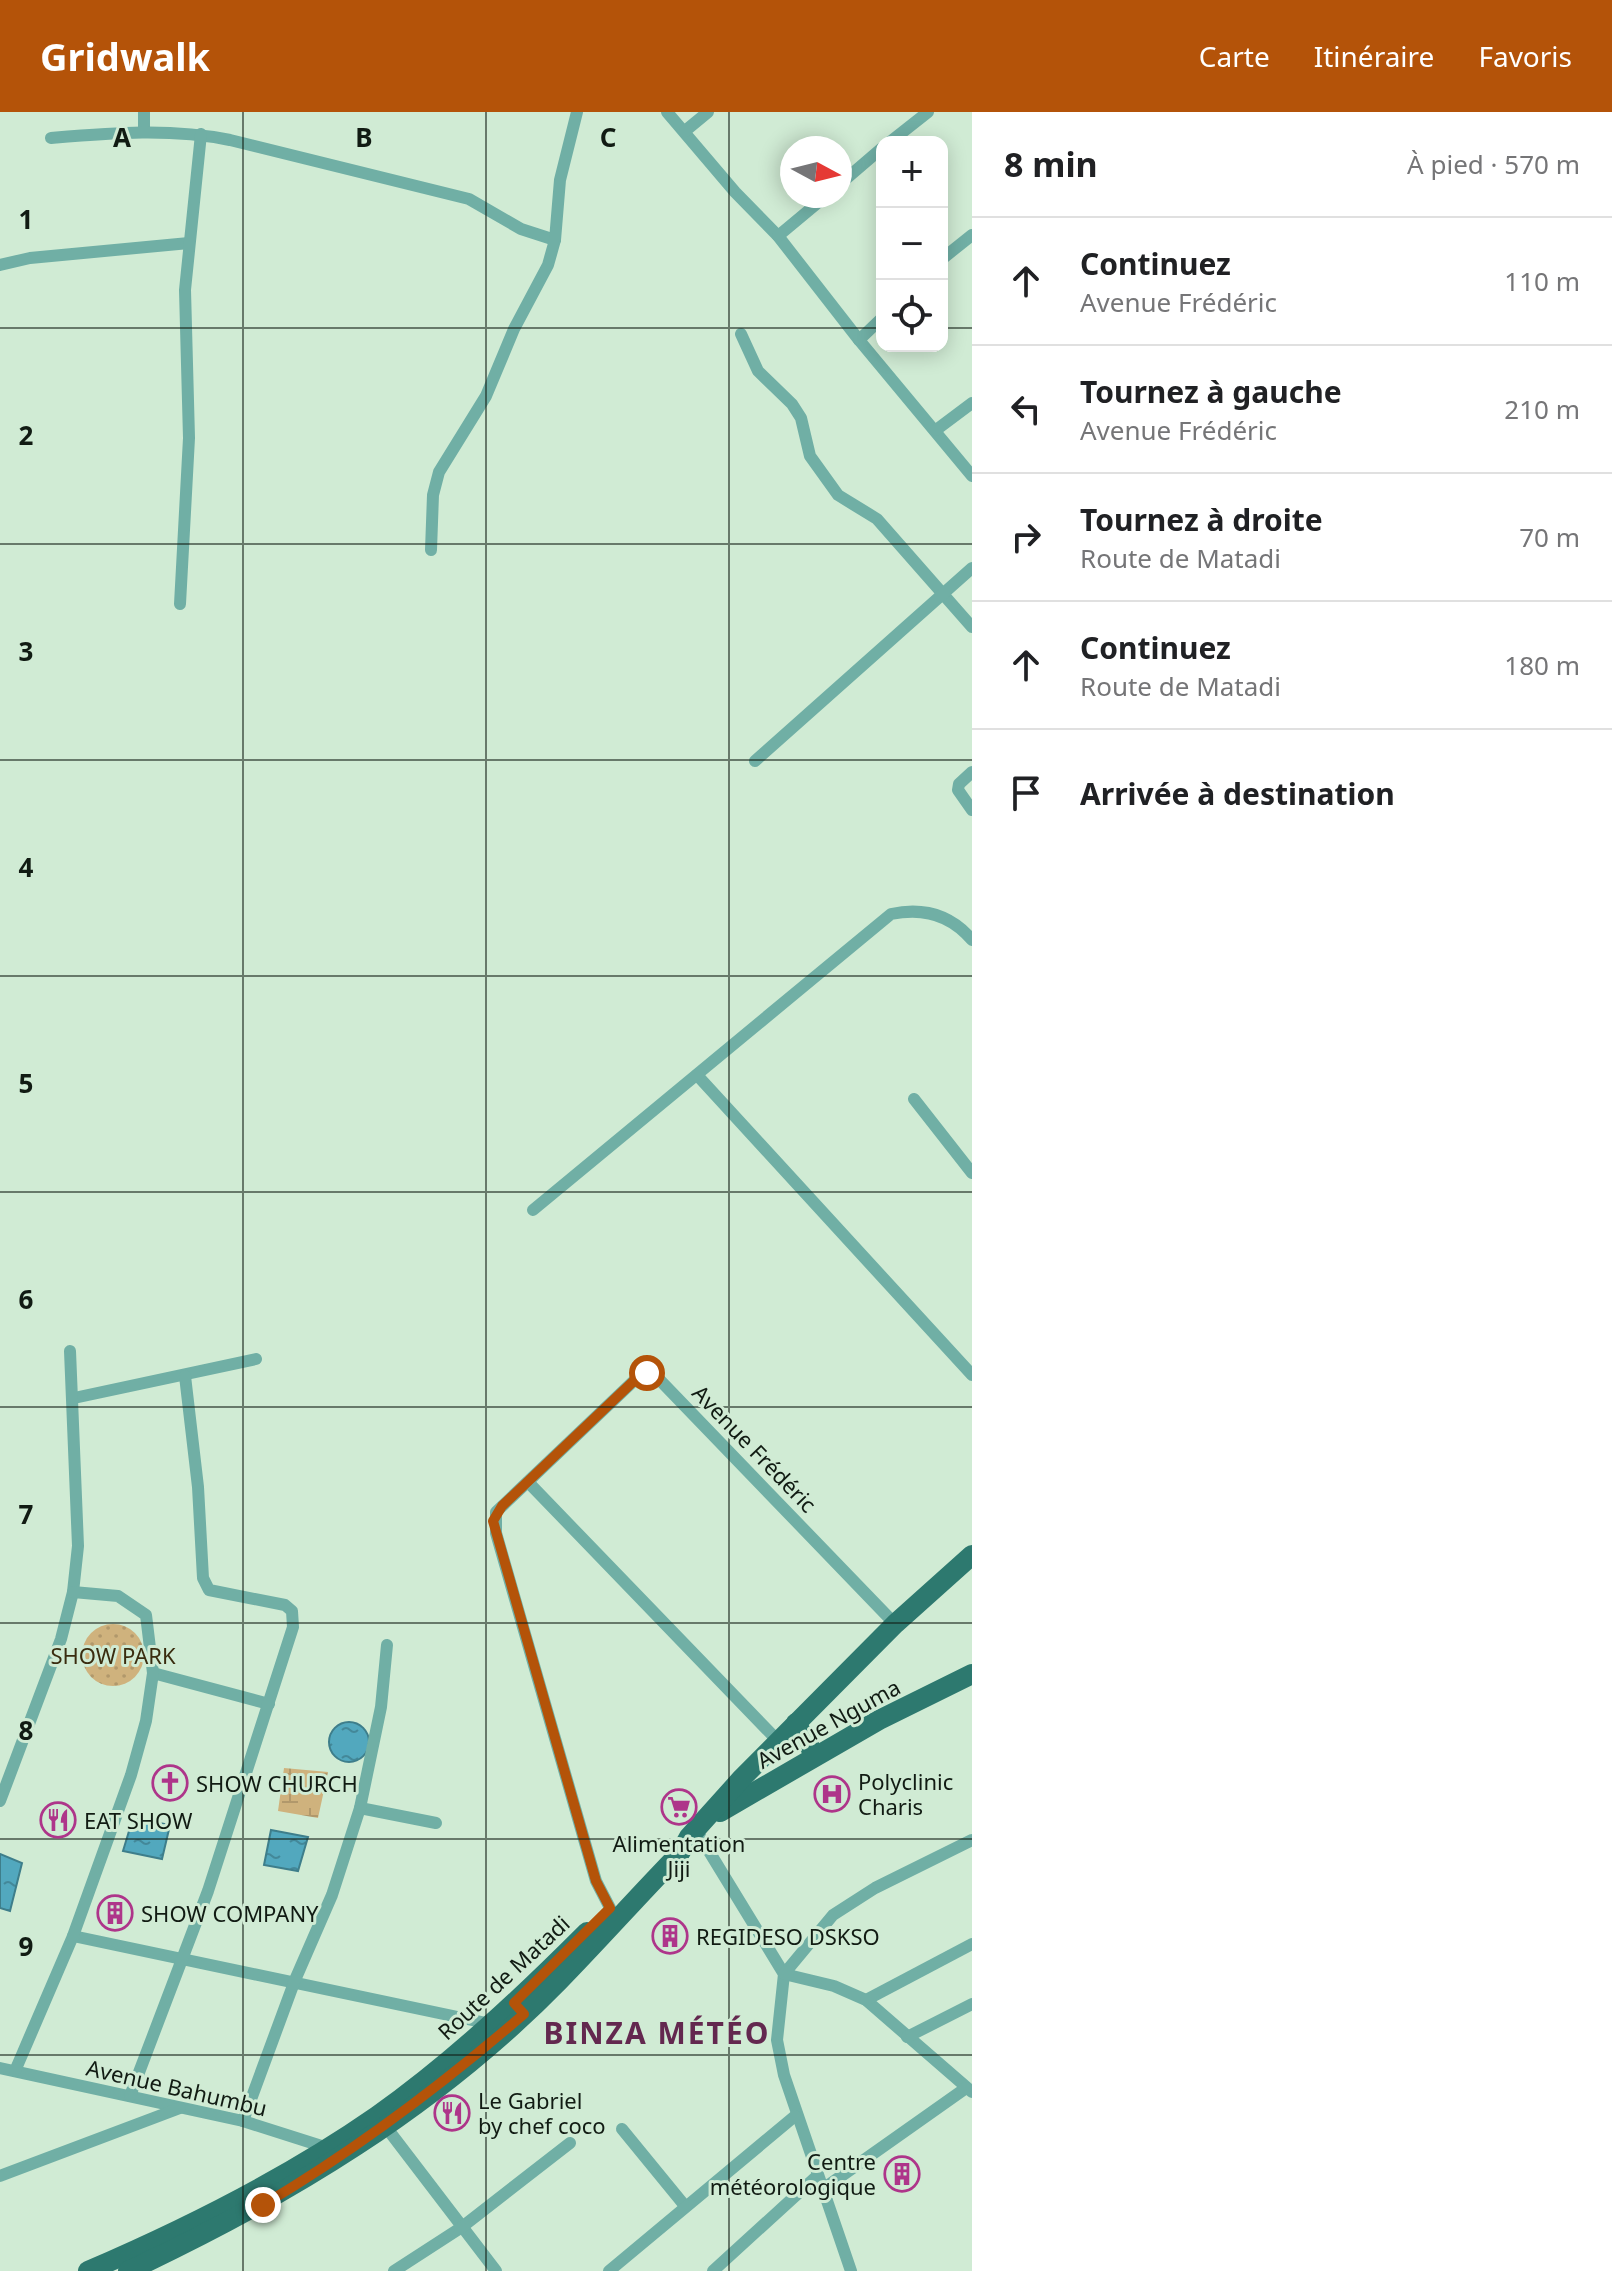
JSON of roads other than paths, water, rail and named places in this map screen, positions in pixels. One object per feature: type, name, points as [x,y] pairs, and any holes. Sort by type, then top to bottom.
[{"type":"main road","name":"Route de Matadi","points":[[128,2271],[154,2250],[386,2127],[519,2009],[680,1853],[778,1741],[895,1624],[972,1555]]},
{"type":"main road","name":"Avenue Nguma","points":[[698,1829],[815,1756],[972,1674]]},
{"type":"main road","points":[[796,1723],[815,1756]]},
{"type":"main road","name":"Route de Matadi","points":[[335,2152],[491,2024],[519,2009],[610,1908],[678,1843],[698,1829]]},
{"type":"main road","name":"Route de Matadi","points":[[88,2271],[154,2250]]},
{"type":"street","points":[[144,112],[144,131]]},
{"type":"street","points":[[431,550],[433,495],[439,472],[486,396],[514,329],[548,265],[555,240],[560,180],[577,112]]},
{"type":"street","points":[[667,112],[735,192],[778,236],[972,476]]},
{"type":"street","points":[[685,131],[708,112]]},
{"type":"street","points":[[897,136],[922,114]]},
{"type":"street","points":[[51,138],[144,131],[201,134],[469,199],[509,223],[555,240]]},
{"type":"street","points":[[180,604],[189,438],[185,290],[201,134]]},
{"type":"street","points":[[852,174],[876,153]]},
{"type":"street","points":[[778,236],[812,208]]},
{"type":"street","points":[[948,254],[972,235]]},
{"type":"street","points":[[0,265],[30,258],[189,243]]},
{"type":"street","points":[[859,340],[876,324]]},
{"type":"street","points":[[741,334],[758,371],[796,411],[810,456],[838,495],[877,519],[972,627]]},
{"type":"street","points":[[936,430],[972,403]]},
{"type":"street","points":[[755,761],[972,568]]},
{"type":"street","points":[[972,772],[959,784],[958,790],[972,810]]},
{"type":"street","points":[[533,1210],[891,914],[924,911],[945,917],[972,940]]},
{"type":"street","points":[[697,1075],[972,1375]]},
{"type":"street","points":[[914,1099],[972,1173]]},
{"type":"street","points":[[0,1801],[61,1639],[73,1592],[78,1546],[70,1351]]},
{"type":"street","points":[[74,1398],[256,1359]]},
{"type":"street","name":"Avenue Frédéric","points":[[610,1908],[596,1881],[493,1521],[496,1512],[640,1375],[654,1374],[895,1624]]},
{"type":"street","points":[[130,2096],[183,1960],[293,1627],[292,1611],[285,1605],[209,1590],[203,1578],[198,1487],[185,1376]]},
{"type":"street","points":[[528,1482],[778,1741]]},
{"type":"street","points":[[15,2071],[73,1936],[131,1775],[146,1721],[153,1673],[146,1615],[118,1596],[73,1592]]},
{"type":"street","points":[[243,2121],[295,1980],[332,1895],[360,1808],[381,1707],[387,1645]]},
{"type":"street","points":[[153,1673],[269,1704]]},
{"type":"street","points":[[360,1808],[436,1823]]},
{"type":"street","points":[[698,1829],[784,1974],[834,1986],[866,2000],[969,2090],[823,2189]]},
{"type":"street","points":[[851,2271],[795,2116],[777,2040],[784,1974],[833,1915],[875,1888],[972,1840]]},
{"type":"street","points":[[73,1936],[295,1980],[491,2024]]},
{"type":"street","points":[[866,2000],[972,1944]]},
{"type":"street","points":[[907,2037],[972,2004]]},
{"type":"street","name":"Avenue Bahumbu","points":[[0,2068],[243,2121],[335,2152]]},
{"type":"street","points":[[0,2176],[181,2108]]},
{"type":"street","points":[[609,2271],[795,2116]]},
{"type":"street","points":[[386,2127],[496,2271]]},
{"type":"street","points":[[622,2129],[685,2206]]},
{"type":"street","points":[[394,2271],[462,2227],[570,2143]]},
{"type":"street","points":[[713,2271],[816,2177]]},
{"type":"water","points":[[349,1722],[363,1728],[369,1742],[363,1756],[349,1762],[335,1756],[329,1742],[335,1728]]},
{"type":"water","points":[[133,1818],[170,1825],[162,1859],[123,1851]]},
{"type":"water","points":[[271,1830],[308,1837],[298,1871],[264,1865]]},
{"type":"water","points":[[0,1854],[22,1863],[10,1911],[0,1908]]},
{"type":"place","name":"SHOW CHURCH","points":[[170,1783]]},
{"type":"place","name":"Polyclinic Charis","points":[[832,1794]]},
{"type":"place","name":"Alimentation Jiji","points":[[679,1807]]},
{"type":"place","name":"EAT SHOW","points":[[58,1820]]},
{"type":"place","name":"SHOW COMPANY","points":[[115,1913]]},
{"type":"place","name":"REGIDESO DSKSO","points":[[670,1936]]},
{"type":"place","name":"Le Gabriel by chef coco","points":[[452,2113]]},
{"type":"place","name":"Centre météorologique","points":[[902,2174]]},
{"type":"district","name":"BINZA MÉTÉO","points":[[657,2032]]},
{"type":"park label","name":"SHOW PARK","points":[[113,1655]]}]
